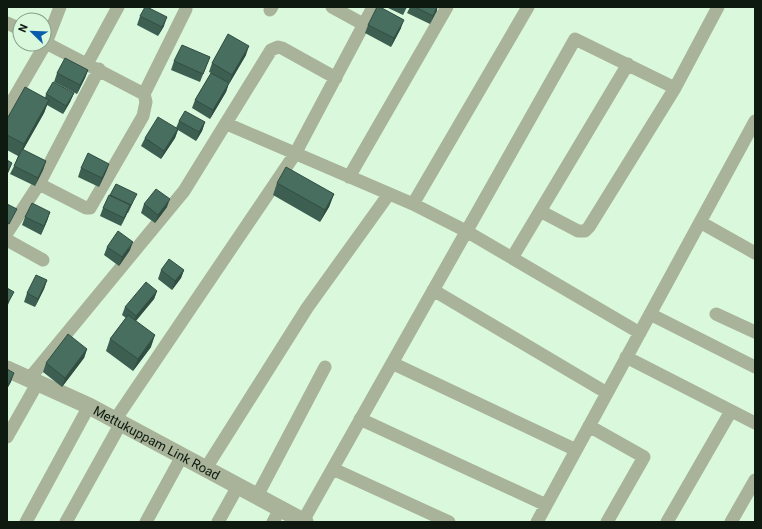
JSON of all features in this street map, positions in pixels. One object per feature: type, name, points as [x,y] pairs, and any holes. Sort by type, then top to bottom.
[{"type":"street","points":[[52,26],[60,7]]},
{"type":"street","points":[[7,233],[39,184],[93,66],[118,7]]},
{"type":"street","points":[[332,7],[363,24]]},
{"type":"street","points":[[66,522],[118,421],[295,154],[373,7]]},
{"type":"street","points":[[349,177],[447,7]]},
{"type":"street","points":[[413,204],[528,7]]},
{"type":"street","points":[[540,211],[578,231],[585,231],[589,227],[675,88],[718,7]]},
{"type":"street","points":[[39,184],[86,208],[90,208],[143,116],[146,102],[144,94],[186,8]]},
{"type":"street","points":[[304,522],[360,419],[575,39],[675,88]]},
{"type":"street","points":[[52,46],[93,66],[144,94]]},
{"type":"street","points":[[7,437],[33,382],[184,192],[269,54],[275,48],[282,48],[336,78]]},
{"type":"street","points":[[7,110],[40,52]]},
{"type":"street","points":[[512,258],[628,64]]},
{"type":"street","points":[[537,522],[755,121]]},
{"type":"street","points":[[227,124],[413,204],[466,231],[640,333]]},
{"type":"street","points":[[206,468],[307,308],[389,194]]},
{"type":"street","points":[[700,222],[755,254]]},
{"type":"street","points":[[7,240],[43,260]]},
{"type":"street","points":[[433,290],[607,393]]},
{"type":"street","points":[[650,314],[755,367]]},
{"type":"street","points":[[716,314],[755,332]]},
{"type":"street","points":[[626,357],[755,423]]},
{"type":"street","points":[[392,363],[576,450]]},
{"type":"street","points":[[257,496],[325,367]]},
{"type":"street","name":"Mettukuppam Link Road","points":[[7,369],[89,406],[206,468],[257,496],[277,516],[304,522]]},
{"type":"street","points":[[26,522],[89,406]]},
{"type":"street","points":[[667,522],[731,411]]},
{"type":"street","points":[[360,419],[546,505]]},
{"type":"street","points":[[589,426],[644,457],[607,522]]},
{"type":"street","points":[[146,522],[182,456]]},
{"type":"street","points":[[333,468],[449,522]]},
{"type":"street","points":[[731,522],[755,480]]},
{"type":"street","points":[[218,522],[238,486]]},
{"type":"building","points":[[145,7],[167,17],[162,27],[140,16]]},
{"type":"building","points":[[377,7],[380,7],[404,20],[394,38],[368,25]]},
{"type":"building","points":[[415,7],[437,7],[433,16]]},
{"type":"building","points":[[228,34],[249,46],[232,75],[212,63]]},
{"type":"building","points":[[182,45],[210,57],[203,74],[174,61]]},
{"type":"building","points":[[65,58],[88,70],[80,85],[57,73]]},
{"type":"building","points":[[211,73],[229,83],[213,110],[195,100]]},
{"type":"building","points":[[53,82],[74,93],[66,106],[46,94]]},
{"type":"building","points":[[25,87],[49,100],[24,144],[7,135],[7,119]]},
{"type":"building","points":[[185,111],[205,122],[199,132],[179,121]]},
{"type":"building","points":[[158,117],[178,129],[164,151],[145,138]]},
{"type":"building","points":[[22,149],[46,161],[38,178],[14,166]]},
{"type":"building","points":[[88,153],[109,164],[102,178],[81,168]]},
{"type":"building","points":[[7,160],[12,163],[7,173]]},
{"type":"building","points":[[286,167],[334,194],[325,210],[277,183]]},
{"type":"building","points":[[116,184],[137,194],[131,205],[110,195]]},
{"type":"building","points":[[156,189],[170,199],[158,215],[144,204]]},
{"type":"building","points":[[109,195],[130,205],[124,218],[103,208]]},
{"type":"building","points":[[32,203],[50,212],[44,226],[25,217]]},
{"type":"building","points":[[7,204],[17,209],[9,224],[7,223]]},
{"type":"building","points":[[118,231],[133,242],[122,257],[107,247]]},
{"type":"building","points":[[169,259],[184,270],[175,281],[161,270]]},
{"type":"building","points":[[36,275],[47,280],[38,299],[27,293]]},
{"type":"building","points":[[146,282],[157,291],[136,316],[125,307]]},
{"type":"building","points":[[7,288],[14,292],[7,304]]},
{"type":"building","points":[[128,315],[155,335],[138,359],[110,339]]},
{"type":"building","points":[[68,334],[87,349],[65,378],[46,363]]},
{"type":"building","points":[[7,369],[14,373],[7,387]]}]
